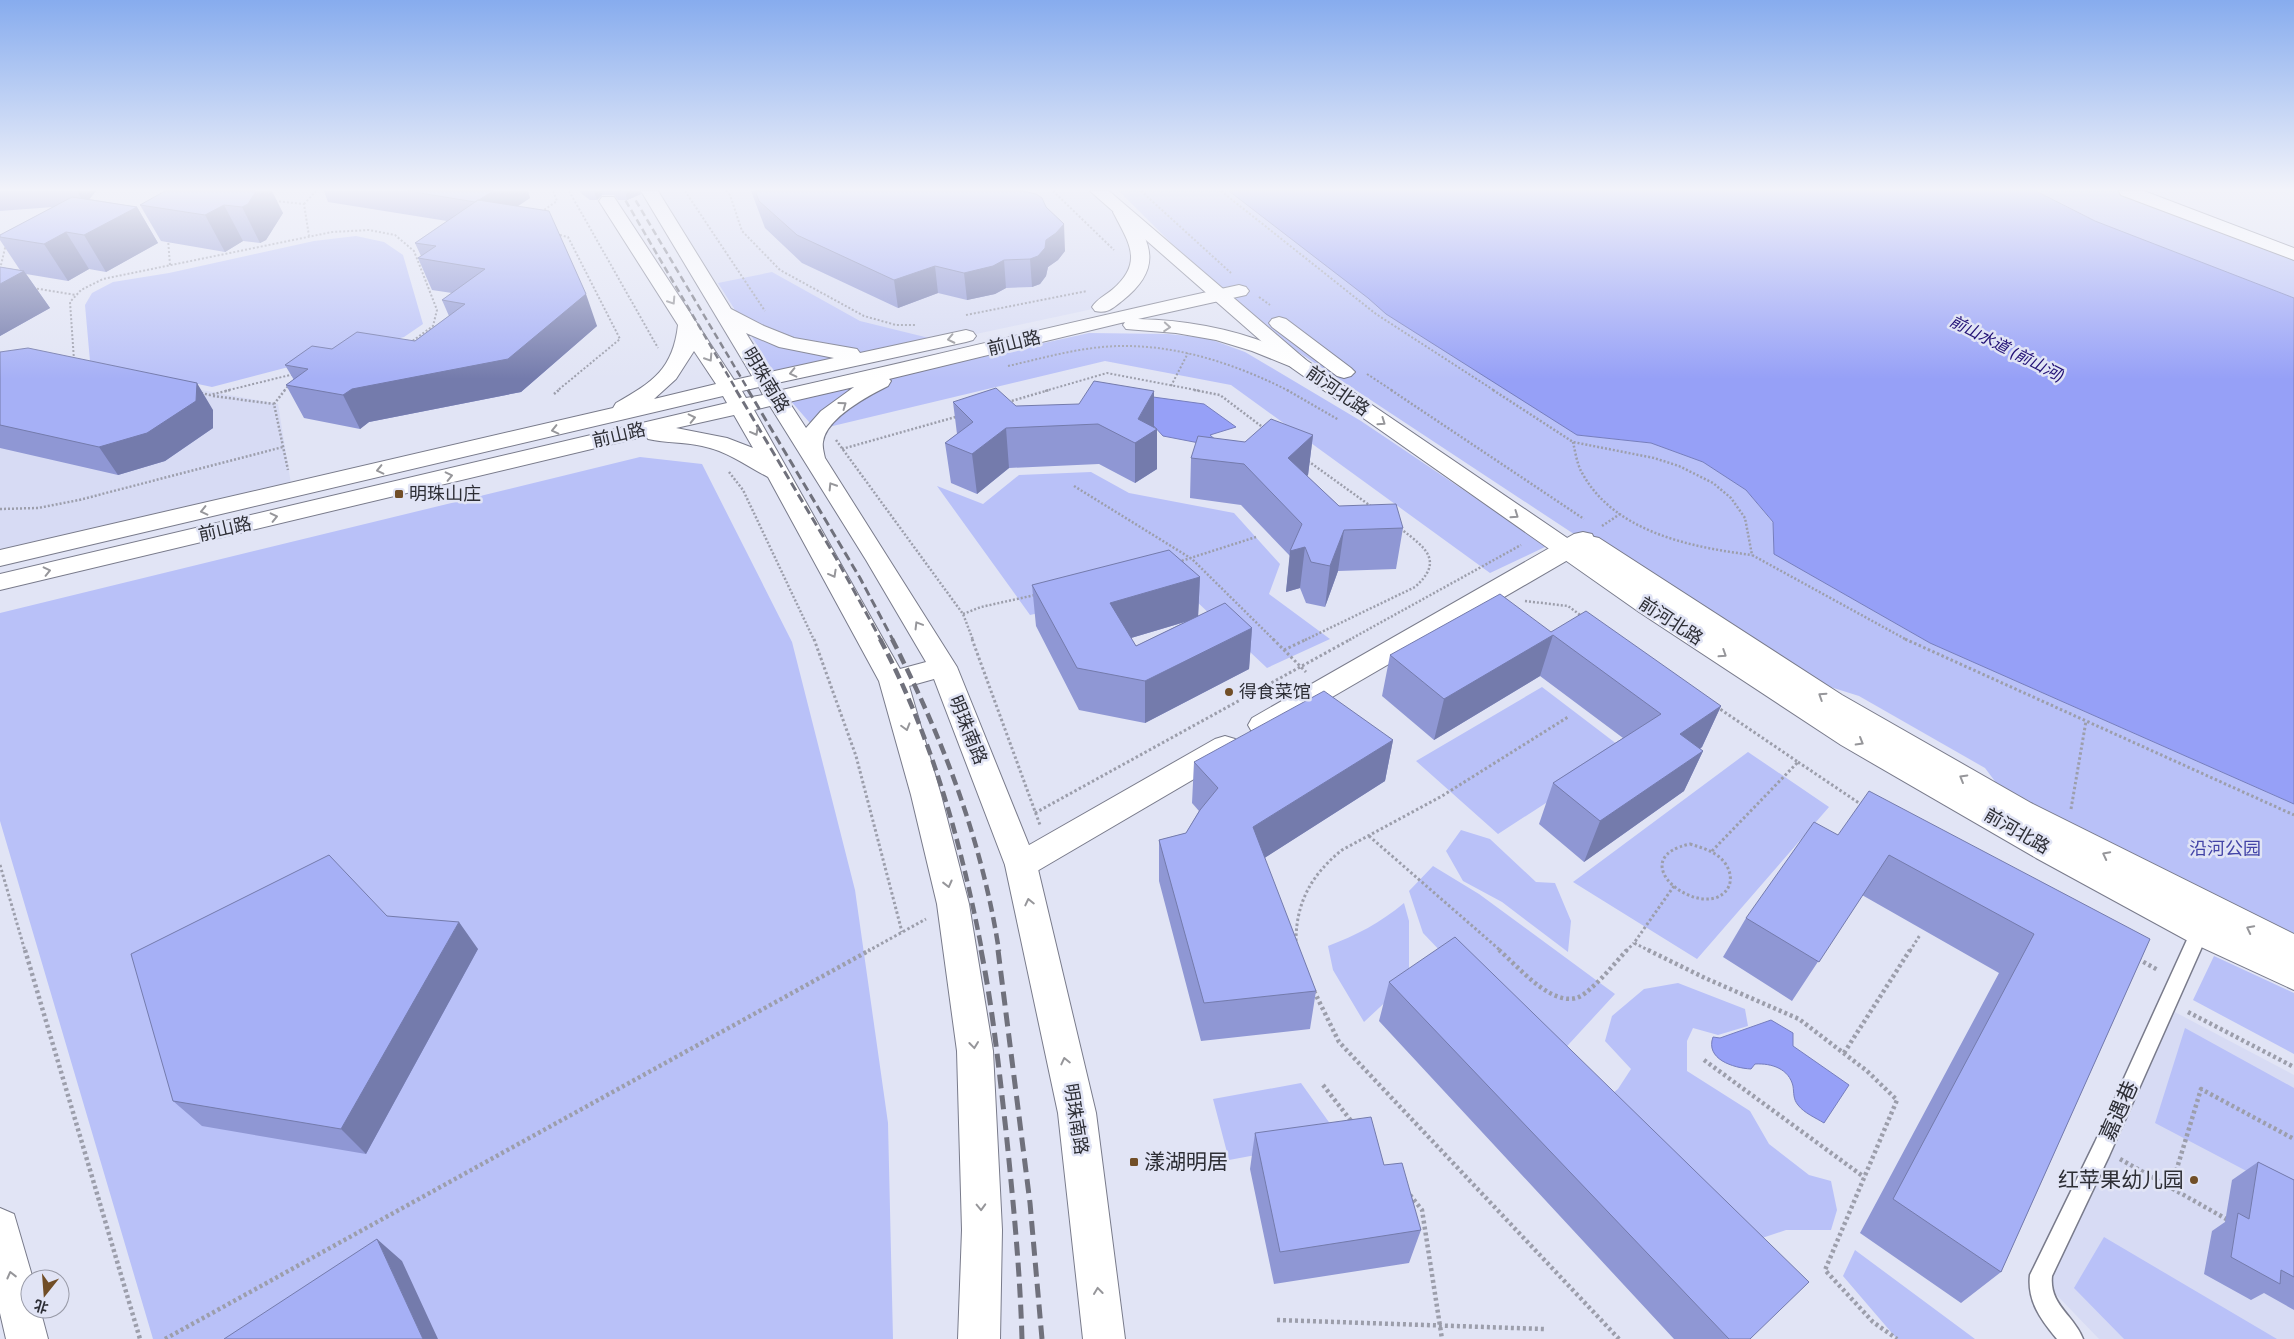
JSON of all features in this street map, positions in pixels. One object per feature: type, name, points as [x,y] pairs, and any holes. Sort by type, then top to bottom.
[{"type":"main road","name":"明珠南路","points":[[642,253],[735,398],[892,681],[926,795],[953,904],[975,1051],[982,1230],[979,1339]]},
{"type":"main road","name":"明珠南路","points":[[688,253],[879,560],[943,667],[1034,856],[1078,1114],[1104,1339]]},
{"type":"main road","points":[[1098,298],[1128,286],[1137,274],[1142,261],[1141,253]]},
{"type":"main road","name":"前河北路","points":[[1182,253],[1229,286],[1314,351],[1832,702],[2011,806],[2294,950]]},
{"type":"main road","name":"前河北路","points":[[1197,253],[1299,364],[1588,535],[1648,606],[1851,737],[2047,849],[2200,931],[2294,975]]},
{"type":"main road","name":"前山路","points":[[0,582],[606,428],[735,398],[899,350],[1098,298],[1229,286]]},
{"type":"main road","name":"前山路","points":[[771,388],[914,367],[1084,325],[1229,286]]},
{"type":"main road","points":[[722,307],[752,329],[788,344],[833,352],[865,354],[899,350]]},
{"type":"main road","points":[[1084,325],[1163,326],[1207,331],[1270,349],[1299,364]]},
{"type":"main road","points":[[606,428],[670,372],[688,344],[688,326]]},
{"type":"main road","points":[[814,458],[811,445],[814,434],[829,415],[864,390],[914,367]]},
{"type":"main road","points":[[606,428],[648,434],[669,434],[707,441],[738,450],[767,466],[779,476]]},
{"type":"main road","name":"前山路","points":[[0,558],[292,490],[606,428]]},
{"type":"main road","points":[[1034,856],[1324,690],[1588,535]]},
{"type":"main road","points":[[892,681],[943,667]]},
{"type":"main road","points":[[0,1228],[27,1339]]},
{"type":"lane","name":"嘉遇巷","points":[[2072,1339],[2044,1304],[2038,1288],[2050,1254],[2102,1149],[2200,931]]},
{"type":"path","points":[[0,268],[4,253]]},
{"type":"path","points":[[169,253],[170,265]]},
{"type":"path","points":[[75,368],[70,302],[81,290],[103,279],[226,253]]},
{"type":"path","points":[[408,344],[433,326],[437,310],[415,253]]},
{"type":"path","points":[[554,394],[620,339],[576,253]]},
{"type":"path","points":[[604,253],[658,347],[658,353]]},
{"type":"path","points":[[726,253],[770,318]]},
{"type":"path","points":[[764,253],[780,270],[864,316],[896,325],[919,324]]},
{"type":"path","points":[[1199,253],[1229,286],[1273,308]]},
{"type":"path","points":[[1299,253],[1376,314],[1573,442],[1654,458],[1679,466],[1712,483],[1731,498],[1745,518],[1752,555]]},
{"type":"path","points":[[29,287],[77,295]]},
{"type":"path","points":[[957,317],[1081,294],[1098,298]]},
{"type":"path","points":[[1171,386],[1188,354],[1207,331]]},
{"type":"path","points":[[1005,367],[1087,349],[1116,346],[1144,347],[1188,354],[1248,370],[1286,389],[1345,424]]},
{"type":"path","points":[[1359,368],[1588,535],[1620,514]]},
{"type":"path","points":[[210,395],[298,373],[274,404],[292,490]]},
{"type":"path","points":[[1003,403],[1107,373],[1220,395],[1268,431]]},
{"type":"path","points":[[201,394],[274,404]]},
{"type":"path","points":[[842,449],[965,414]]},
{"type":"path","points":[[834,432],[842,449],[963,614],[1035,812],[1034,856]]},
{"type":"path","points":[[1573,442],[1575,457],[1589,487],[1620,514],[1644,528],[1675,540],[1707,549],[1752,555],[1918,646],[2294,815]]},
{"type":"path","points":[[0,509],[38,508],[79,500],[283,447]]},
{"type":"path","points":[[1300,455],[1373,508]]},
{"type":"path","points":[[727,470],[743,490],[813,636],[837,698],[871,805],[902,932]]},
{"type":"path","points":[[1074,486],[1192,559],[1324,690]]},
{"type":"path","points":[[1284,650],[1415,587],[1427,578],[1432,567],[1430,555],[1421,544],[1397,526]]},
{"type":"path","points":[[1173,563],[1192,559],[1256,538]]},
{"type":"path","points":[[1035,812],[1521,545],[1513,539]]},
{"type":"path","points":[[963,614],[981,607],[1038,594]]},
{"type":"path","points":[[1518,600],[1568,606],[1585,618]]},
{"type":"path","points":[[1716,706],[1867,808]]},
{"type":"path","points":[[1297,948],[1295,930],[1298,909],[1306,890],[1330,859],[1442,796],[1568,717]]},
{"type":"path","points":[[2070,809],[2086,721]]},
{"type":"path","points":[[1712,851],[1798,762]]},
{"type":"path","points":[[2062,804],[2079,814]]},
{"type":"path","points":[[1368,836],[1552,996],[1565,1000],[1576,999],[1585,994],[1634,943],[1674,886]]},
{"type":"path","points":[[1690,844],[1712,851],[1721,858],[1732,877],[1731,886],[1726,893],[1717,898],[1694,898],[1674,886],[1662,869],[1661,861],[1664,853],[1671,848],[1690,844]]},
{"type":"path","points":[[0,866],[140,1339]]},
{"type":"path","points":[[165,1339],[953,904]]},
{"type":"path","points":[[1844,1053],[1920,935]]},
{"type":"path","points":[[1634,943],[1705,978],[1798,1019],[1867,1070],[1897,1100],[1825,1270],[1874,1322],[1897,1339]]},
{"type":"path","points":[[2136,958],[2178,981]]},
{"type":"path","points":[[1313,990],[1339,1042],[1619,1339]]},
{"type":"path","points":[[2168,1001],[2294,1067]]},
{"type":"path","points":[[1704,1060],[1864,1177]]},
{"type":"path","points":[[1323,1085],[1354,1124]]},
{"type":"path","points":[[2171,1188],[2201,1090],[2294,1139]]},
{"type":"path","points":[[2102,1149],[2237,1225]]},
{"type":"path","points":[[1403,1186],[1422,1210],[1442,1339]]},
{"type":"path","points":[[1278,1320],[1544,1329]]},
{"type":"shaded area","points":[[689,253],[1139,253],[1142,261],[1102,307],[766,379]]},
{"type":"shaded area","points":[[55,363],[278,404],[292,490],[0,557],[0,378]]},
{"type":"shaded area","name":"红苹果幼儿园","points":[[2171,1010],[2294,1075],[2294,1339],[2099,1339],[2046,1284]]},
{"type":"green space","points":[[257,253],[401,253],[403,255],[423,324],[404,337],[212,387],[90,361],[85,305],[92,293],[113,282],[169,273]]},
{"type":"green space","name":"沿河公园","points":[[1181,253],[1320,253],[1577,435],[1651,443],[1703,462],[1746,490],[1773,523],[1774,554],[1930,643],[2294,804],[2294,957],[2018,812],[1985,768],[1859,696],[1783,672],[1295,350]]},
{"type":"green space","points":[[2179,253],[2294,254],[2294,298]]},
{"type":"green space","points":[[772,272],[860,321],[929,338],[774,372],[718,283]]},
{"type":"green space","points":[[1089,333],[1168,334],[1207,338],[1245,352],[1361,421],[1547,546],[1490,573],[1231,385],[1105,361],[816,430],[790,400]]},
{"type":"green space","points":[[640,457],[702,464],[792,642],[855,890],[888,1123],[893,1339],[153,1339],[0,821],[0,613]]},
{"type":"green space","points":[[1091,472],[1129,493],[1234,513],[1280,564],[1269,594],[1330,639],[1267,668],[1176,582],[1030,615],[937,486],[983,504],[1019,475]]},
{"type":"green space","points":[[1542,687],[1626,751],[1498,834],[1416,761]]},
{"type":"green space","points":[[1748,752],[1829,807],[1697,959],[1573,882]]},
{"type":"green space","points":[[1461,830],[1490,839],[1536,882],[1555,883],[1571,921],[1568,952],[1502,902],[1463,881],[1446,851]]},
{"type":"green space","points":[[1433,866],[1479,894],[1615,994],[1558,1056],[1527,1042],[1423,933],[1409,891]]},
{"type":"green space","points":[[1404,903],[1409,921],[1409,980],[1364,1022],[1333,970],[1328,946],[1368,928]]},
{"type":"green space","points":[[2214,956],[2294,993],[2294,1054],[2193,1000]]},
{"type":"green space","points":[[1678,983],[1745,1009],[1748,1026],[1718,1035],[1693,1028],[1687,1041],[1687,1071],[1750,1111],[1769,1144],[1809,1175],[1831,1181],[1837,1210],[1831,1230],[1786,1230],[1741,1245],[1594,1108],[1618,1089],[1631,1069],[1605,1041],[1612,1016],[1644,989]]},
{"type":"green space","points":[[2185,1028],[2294,1088],[2294,1196],[2155,1123]]},
{"type":"green space","points":[[1301,1083],[1341,1139],[1229,1160],[1213,1099]]},
{"type":"green space","points":[[2104,1237],[2277,1339],[2124,1339],[2074,1288]]},
{"type":"green space","points":[[1855,1250],[1975,1339],[1897,1339],[1843,1276]]},
{"type":"water","name":"前山水道 (前山河)","points":[[1310,253],[2179,253],[2294,298],[2294,804],[1930,643],[1774,554],[1773,522],[1746,490],[1703,462],[1651,443],[1577,435],[1386,314]]},
{"type":"water","points":[[1124,393],[1204,404],[1236,427],[1210,435],[1225,448],[1163,436]]},
{"type":"water","points":[[1771,1020],[1793,1033],[1793,1046],[1849,1085],[1824,1123],[1807,1113],[1796,1103],[1791,1080],[1784,1071],[1773,1066],[1761,1064],[1755,1064],[1751,1069],[1736,1067],[1722,1061],[1713,1051],[1713,1037],[1720,1038]]},
{"type":"building","points":[[425,253],[568,253],[586,294],[508,359],[352,389],[343,395],[286,385],[308,369],[285,365],[312,346],[332,349],[357,332],[415,341],[465,304],[442,300],[485,269],[418,258]]},
{"type":"building","points":[[837,253],[1040,253],[1030,259],[1004,260],[993,266],[964,273],[935,266],[894,280]]},
{"type":"building","points":[[0,267],[24,271],[0,284]]},
{"type":"building","points":[[28,348],[197,383],[196,401],[147,433],[99,447],[0,425],[0,352]]},
{"type":"building","points":[[1094,381],[1154,391],[1138,419],[1157,429],[1135,443],[1098,424],[1006,428],[972,454],[945,443],[973,422],[953,402],[996,388],[1016,406],[1079,404]]},
{"type":"building","points":[[1271,419],[1313,435],[1288,458],[1339,506],[1396,504],[1403,528],[1344,530],[1330,566],[1311,562],[1305,547],[1290,551],[1302,524],[1244,464],[1191,458],[1198,436],[1245,442]]},
{"type":"building","points":[[1169,550],[1200,577],[1110,603],[1136,646],[1225,603],[1252,628],[1145,681],[1077,668],[1032,585]]},
{"type":"building","points":[[1500,594],[1551,632],[1586,611],[1721,706],[1680,734],[1703,751],[1600,821],[1553,783],[1661,714],[1553,635],[1444,699],[1390,655]]},
{"type":"building","points":[[1324,691],[1393,740],[1253,827],[1316,991],[1204,1003],[1159,840],[1186,833],[1200,810],[1218,788],[1194,762]]},
{"type":"building","points":[[1869,791],[2150,939],[2001,1272],[1893,1199],[2034,934],[1889,855],[1819,962],[1746,918],[1814,822],[1838,835]]},
{"type":"building","points":[[329,855],[387,916],[459,922],[341,1129],[173,1101],[131,954]]},
{"type":"building","points":[[1455,937],[1809,1282],[1750,1339],[1729,1339],[1389,982]]},
{"type":"building","points":[[1371,1117],[1384,1165],[1402,1163],[1421,1230],[1280,1252],[1255,1133]]},
{"type":"building","points":[[2258,1162],[2294,1180],[2294,1277],[2281,1270],[2280,1284],[2231,1257],[2238,1213],[2249,1219]]},
{"type":"building","points":[[377,1239],[423,1339],[224,1339]]},
{"type":"railway","points":[[657,253],[737,391]]},
{"type":"railway","points":[[667,253],[749,391]]},
{"type":"railway","points":[[736,390],[836,558],[881,640]]},
{"type":"railway","points":[[748,390],[860,578],[893,640]]},
{"type":"railway","points":[[880,639],[915,714],[943,791],[965,870],[982,951]]},
{"type":"railway","points":[[892,639],[928,714],[958,791],[982,869],[999,951]]},
{"type":"railway","points":[[981,950],[992,1018],[1006,1131],[1014,1209],[1022,1339]]},
{"type":"railway","points":[[998,950],[1030,1203],[1042,1339]]},
{"type":"place","name":"明珠山庄","points":[[399,494]]},
{"type":"place","name":"得食菜馆","points":[[1229,692]]},
{"type":"place","name":"漾湖明居","points":[[1134,1162]]},
{"type":"place","name":"红苹果幼儿园","points":[[2194,1180]]}]
